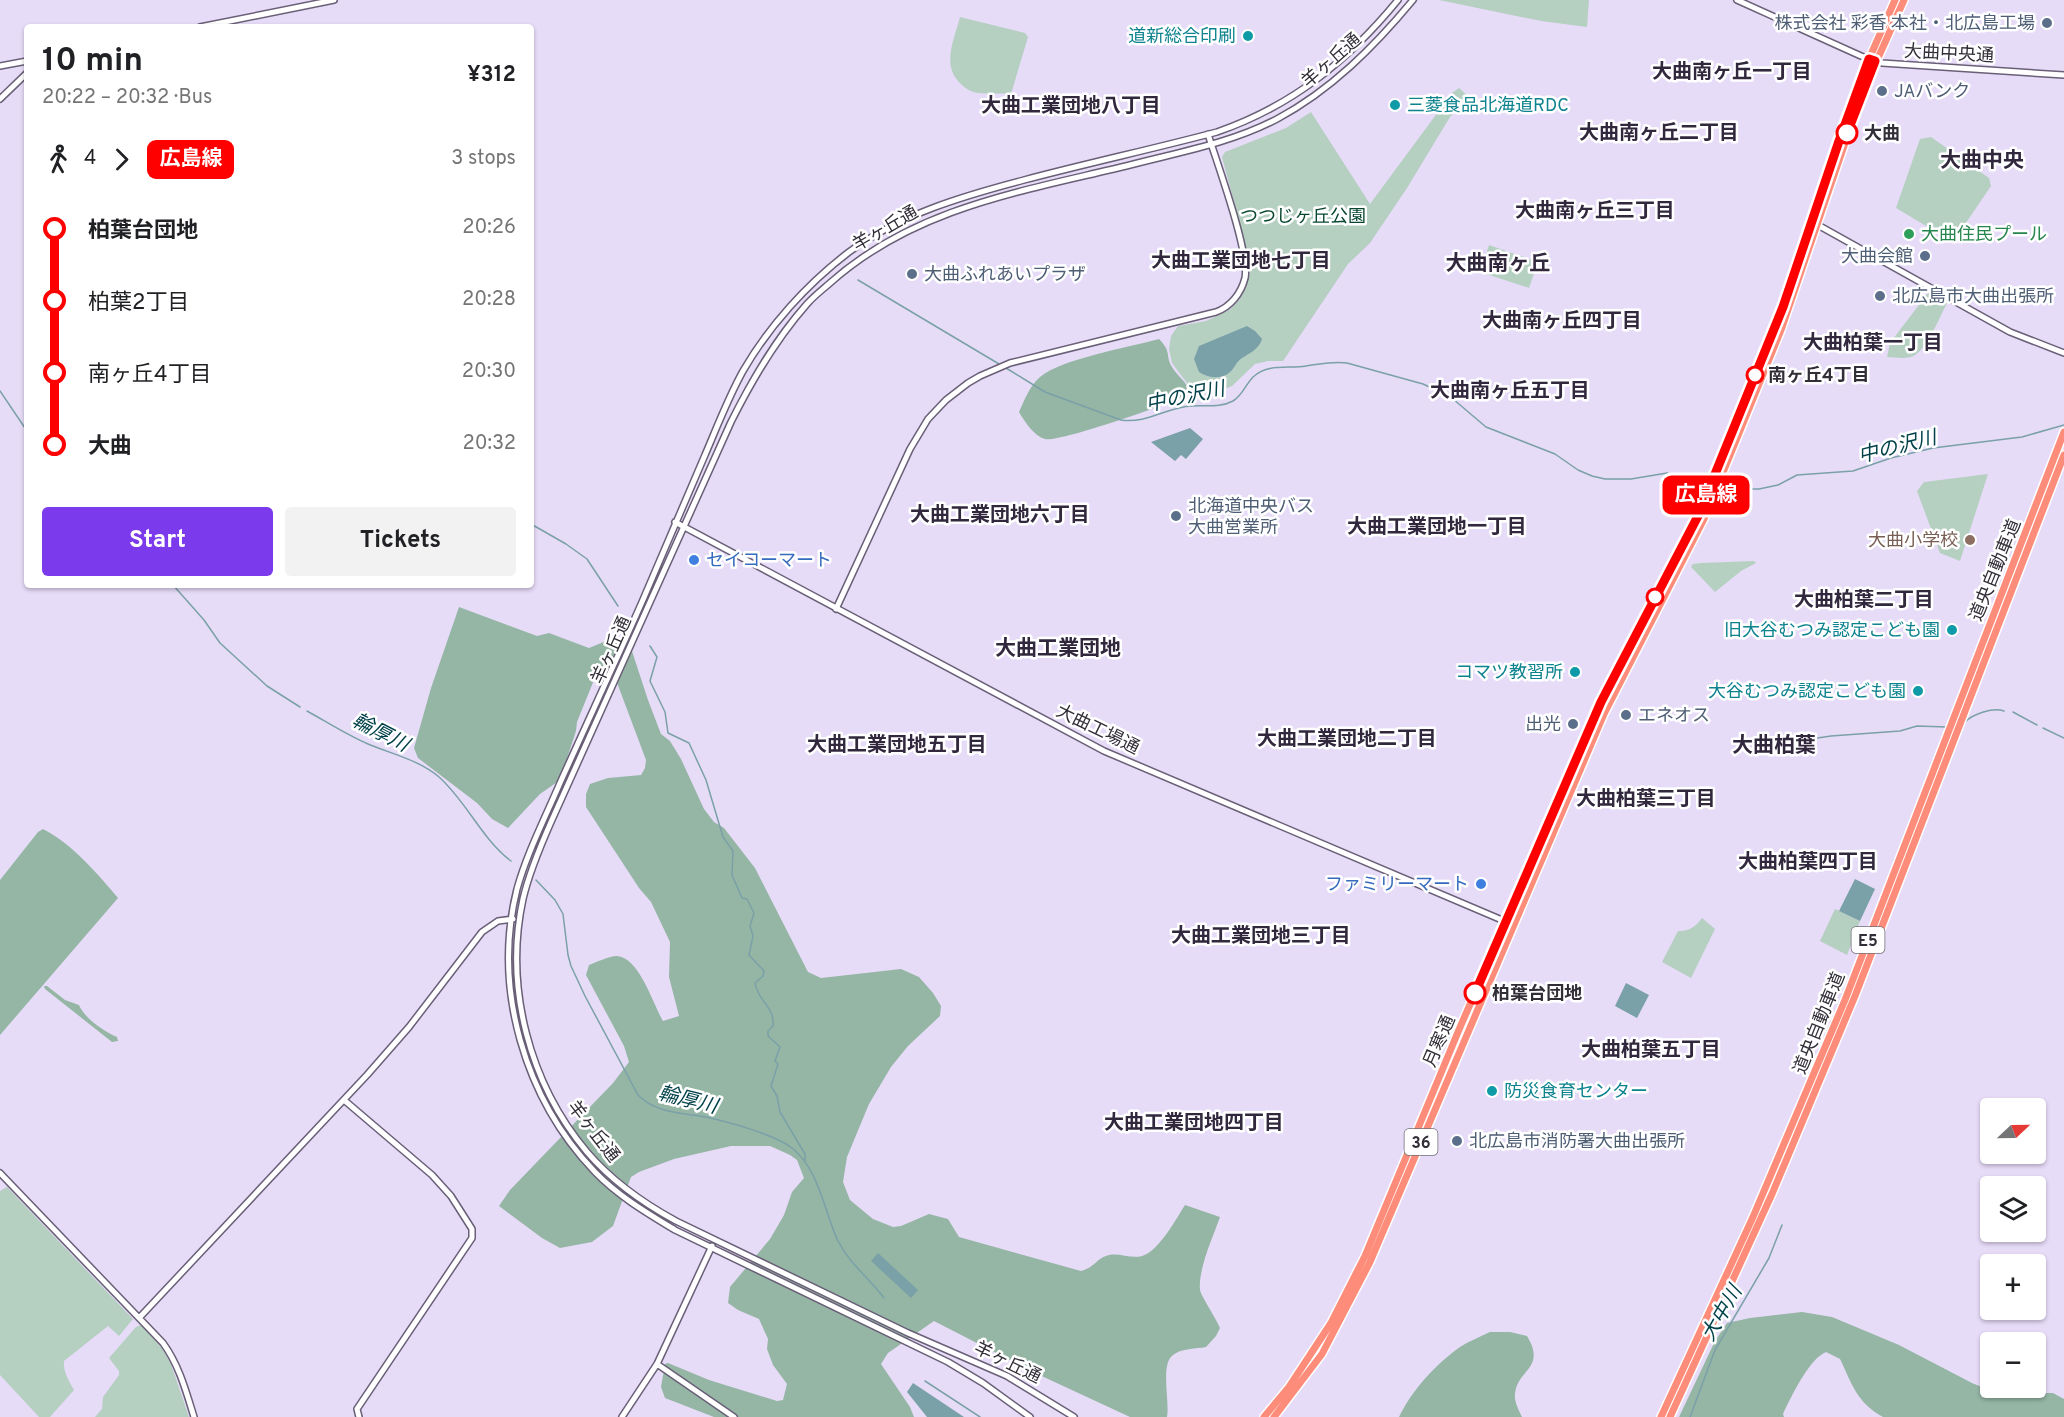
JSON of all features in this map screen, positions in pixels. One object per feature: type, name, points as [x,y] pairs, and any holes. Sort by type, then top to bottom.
[{"type":"highway","name":"月寒通","points":[[1264,1417],[1289,1387],[1326,1331],[1365,1256],[1604,714],[1704,519],[1781,330],[1814,223],[1895,0]]},
{"type":"highway","name":"月寒通","points":[[1872,60],[1904,0]]},
{"type":"highway","name":"道央自動車道","points":[[1670,1417],[1772,1194],[1855,996],[2060,456],[2064,432]]},
{"type":"highway","name":"道央自動車道","points":[[1661,1417],[1768,1185],[1845,1000],[2060,456]]},
{"type":"highway","name":"月寒通","points":[[1275,1417],[1322,1354],[1370,1262],[1510,923]]},
{"type":"main road","points":[[215,24],[334,0]]},
{"type":"main road","name":"羊ヶ丘通","points":[[1030,1417],[983,1383],[948,1362],[711,1248],[641,1210],[598,1175],[558,1126],[528,1066],[510,985],[509,954],[518,885],[526,860],[722,415],[743,371],[798,298],[851,251],[902,220],[960,198],[1208,134],[1256,117],[1310,86],[1356,45],[1398,0]]},
{"type":"main road","name":"羊ヶ丘通","points":[[1074,1417],[1007,1376],[898,1328],[659,1212],[611,1176],[587,1152],[558,1111],[535,1064],[525,1030],[518,983],[520,918],[523,899],[538,851],[731,422],[752,380],[776,343],[808,303],[859,259],[888,240],[920,224],[978,203],[1211,144],[1264,125],[1313,97],[1348,69],[1413,0]]},
{"type":"main road","name":"大曲中央通","points":[[1737,0],[1872,60],[1893,65],[2064,75]]},
{"type":"main road","points":[[0,66],[24,62]]},
{"type":"main road","points":[[0,99],[24,76]]},
{"type":"main road","points":[[836,609],[910,449],[928,419],[946,400],[980,376],[1010,363],[1216,312],[1226,308],[1237,296],[1245,279],[1243,250],[1208,134]]},
{"type":"main road","points":[[1814,223],[2010,332],[2064,353]]},
{"type":"main road","name":"大曲工場通","points":[[675,522],[1104,751],[1510,923]]},
{"type":"main road","points":[[140,1317],[344,1100],[409,1027],[482,932],[498,921],[520,918]]},
{"type":"main road","points":[[344,1100],[441,1185],[451,1196],[473,1233],[472,1238],[357,1409],[359,1417]]},
{"type":"main road","points":[[0,1173],[140,1317],[170,1353],[182,1378],[194,1417]]},
{"type":"main road","points":[[622,1417],[657,1364],[715,1240]]},
{"type":"main road","points":[[657,1364],[734,1417]]},
{"type":"green space","points":[[1439,0],[1589,0],[1587,27],[1541,21]]},
{"type":"green space","points":[[960,17],[1025,33],[1028,37],[1011,94],[973,92],[955,77],[950,61],[952,44]]},
{"type":"green space","name":"つつじヶ丘公園","points":[[1459,88],[1468,96],[1450,117],[1370,243],[1348,264],[1283,361],[1255,364],[1232,386],[1215,393],[1191,394],[1187,383],[1172,363],[1169,349],[1171,336],[1178,326],[1206,321],[1229,310],[1239,300],[1251,267],[1222,157],[1225,152],[1286,128],[1311,112],[1370,204],[1452,93]]},
{"type":"green space","points":[[1931,137],[1989,178],[1991,186],[1953,242],[1896,208],[1920,139]]},
{"type":"green space","points":[[1489,245],[1538,262],[1529,288],[1480,272]]},
{"type":"green space","points":[[1931,289],[1949,299],[1925,345],[1912,357],[1887,357],[1890,343]]},
{"type":"green space","points":[[1988,474],[1960,561],[1940,553],[1917,491],[1924,482]]},
{"type":"green space","points":[[1754,561],[1756,563],[1741,571],[1715,592],[1691,567],[1693,564],[1701,563]]},
{"type":"green space","points":[[1835,909],[1860,921],[1847,955],[1820,941]]},
{"type":"green space","points":[[1702,918],[1715,929],[1691,978],[1662,962],[1678,931],[1692,928]]},
{"type":"green space","points":[[7,1187],[133,1319],[119,1336],[108,1326],[64,1361],[65,1373],[74,1390],[50,1417],[39,1417],[0,1375],[0,1191]]},
{"type":"green space","points":[[141,1325],[162,1348],[171,1364],[189,1417],[95,1417],[102,1409],[103,1397],[119,1375],[119,1371],[109,1358],[136,1327]]},
{"type":"shaded area","points":[[1247,326],[1262,339],[1256,348],[1226,375],[1210,377],[1199,372],[1194,359],[1199,346]]},
{"type":"shaded area","points":[[1159,339],[1166,347],[1172,367],[1188,387],[1180,398],[1111,423],[1054,439],[1045,439],[1037,435],[1019,412],[1033,385],[1050,371],[1079,359]]},
{"type":"shaded area","points":[[1190,428],[1203,439],[1186,459],[1181,455],[1175,461],[1151,442]]},
{"type":"shaded area","points":[[459,607],[537,636],[549,633],[589,648],[606,641],[630,645],[661,734],[670,741],[681,759],[704,809],[714,822],[724,828],[755,868],[808,972],[821,978],[901,969],[919,977],[933,993],[941,1006],[940,1016],[908,1046],[891,1067],[869,1104],[847,1157],[843,1182],[850,1200],[873,1219],[893,1227],[929,1214],[948,1219],[959,1237],[1081,1271],[1109,1255],[1138,1257],[1148,1253],[1166,1234],[1185,1205],[1220,1217],[1201,1273],[1200,1290],[1220,1328],[1206,1347],[1181,1351],[1169,1360],[1166,1375],[1167,1417],[1130,1417],[1033,1372],[934,1321],[888,1353],[881,1364],[910,1407],[914,1417],[714,1417],[665,1398],[661,1387],[665,1364],[668,1363],[709,1380],[777,1401],[783,1400],[787,1384],[773,1365],[767,1349],[768,1339],[759,1319],[728,1303],[730,1287],[770,1239],[784,1215],[792,1192],[804,1178],[797,1160],[770,1146],[731,1146],[674,1159],[631,1177],[613,1226],[592,1242],[560,1248],[542,1238],[499,1206],[510,1190],[613,1083],[629,1062],[624,1046],[586,975],[589,965],[614,956],[625,958],[639,973],[663,1021],[679,1016],[669,977],[670,942],[651,902],[639,888],[586,807],[586,794],[590,784],[608,778],[641,775],[645,768],[646,760],[616,680],[605,672],[596,675],[577,722],[560,780],[540,794],[508,828],[492,819],[477,803],[418,758],[414,748],[431,688]]},
{"type":"shaded area","points":[[43,829],[74,851],[118,898],[0,1035],[0,880],[38,832]]},
{"type":"shaded area","points":[[1855,879],[1875,889],[1860,921],[1839,911]]},
{"type":"shaded area","points":[[1626,983],[1649,995],[1637,1018],[1615,1006]]},
{"type":"shaded area","points":[[44,986],[65,1000],[79,1005],[90,1020],[117,1037],[118,1041],[112,1042]]},
{"type":"shaded area","points":[[878,1253],[918,1290],[911,1298],[871,1261]]},
{"type":"shaded area","points":[[1802,1312],[1832,1317],[1899,1345],[1980,1386],[1980,1398],[2046,1398],[2046,1393],[2053,1393],[2064,1399],[2064,1417],[1883,1417],[1874,1412],[1861,1399],[1840,1359],[1826,1352],[1813,1362],[1801,1379],[1783,1414],[1784,1417],[1679,1417],[1715,1341],[1727,1323]]},
{"type":"shaded area","points":[[1490,1332],[1510,1332],[1527,1336],[1532,1348],[1534,1356],[1532,1363],[1516,1389],[1515,1401],[1522,1417],[1399,1417],[1418,1387],[1442,1361],[1463,1345]]},
{"type":"shaded area","points":[[913,1383],[964,1417],[927,1417],[907,1392]]},
{"type":"waterway","name":"中の沢川","points":[[858,280],[999,364]]},
{"type":"waterway","name":"中の沢川","points":[[1006,368],[1045,392],[1121,420],[1130,421],[1183,407],[1228,403],[1239,396],[1253,377],[1265,370],[1278,367],[1347,363],[1423,384],[1453,399],[1486,427],[1555,454],[1578,470],[1592,476],[1605,479],[1631,479],[1667,473],[1690,483]]},
{"type":"waterway","name":"輪厚川","points":[[0,391],[24,427]]},
{"type":"waterway","name":"中の沢川","points":[[1737,489],[1759,489],[1778,485],[1797,475],[1853,471],[1891,458],[1933,448],[2022,437],[2064,425]]},
{"type":"waterway","points":[[534,526],[587,559],[618,606]]},
{"type":"waterway","name":"輪厚川","points":[[176,588],[204,620],[220,643],[267,686],[300,707]]},
{"type":"waterway","points":[[650,646],[657,657],[650,681],[665,712],[668,733],[689,743],[706,780],[723,837],[733,851],[732,875],[742,898],[747,899],[754,913],[750,926],[753,936],[749,955],[764,971],[763,976],[755,983],[773,1019],[773,1026],[768,1031],[768,1036],[780,1047],[775,1061],[778,1064],[771,1086],[777,1096],[780,1112],[805,1154],[805,1161]]},
{"type":"waterway","name":"輪厚川","points":[[307,711],[345,733],[431,771],[458,797],[491,842],[511,861]]},
{"type":"waterway","points":[[1965,722],[1983,712],[2004,711]]},
{"type":"waterway","points":[[2013,712],[2037,725]]},
{"type":"waterway","points":[[1785,740],[1900,731],[1917,726],[1947,727]]},
{"type":"waterway","points":[[2043,728],[2064,738]]},
{"type":"waterway","name":"輪厚川","points":[[536,880],[555,900],[563,914],[571,966],[638,1095],[661,1109],[738,1125],[763,1133],[792,1148],[809,1167],[815,1179],[838,1241],[853,1263],[884,1298]]},
{"type":"waterway","name":"大中川","points":[[1690,1417],[1715,1350],[1769,1258],[1782,1225]]},
{"type":"waterway","name":"輪厚川","points":[[925,1381],[980,1417]]},
{"type":"bus line","name":"広島線","points":[[1475,993],[1601,702],[1698,516],[1783,307],[1869,59],[1875,61],[1847,133]]},
{"type":"place","name":"株式会社 彩香 本社・北広島工場","points":[[2047,23]]},
{"type":"place","name":"道新総合印刷","points":[[1248,36]]},
{"type":"place","name":"JAバンク","points":[[1882,91]]},
{"type":"place","name":"三菱食品北海道RDC","points":[[1395,105]]},
{"type":"place","name":"大曲","points":[[1847,133]]},
{"type":"place","name":"大曲住民プール","points":[[1909,234]]},
{"type":"place","name":"大曲会館","points":[[1925,256]]},
{"type":"place","name":"大曲ふれあいプラザ","points":[[912,274]]},
{"type":"place","name":"北広島市大曲出張所","points":[[1880,296]]},
{"type":"place","name":"南ヶ丘4丁目","points":[[1755,375]]},
{"type":"place","name":"北海道中央バス 大曲営業所","points":[[1176,516]]},
{"type":"place","name":"大曲小学校","points":[[1970,540]]},
{"type":"place","name":"セイコーマート","points":[[694,560]]},
{"type":"place","name":"旧大谷むつみ認定こども園","points":[[1952,630]]},
{"type":"place","name":"コマツ教習所","points":[[1575,672]]},
{"type":"place","name":"大谷むつみ認定こども園","points":[[1918,691]]},
{"type":"place","name":"エネオス","points":[[1626,715]]},
{"type":"place","name":"出光","points":[[1573,724]]},
{"type":"place","name":"ファミリーマート","points":[[1481,884]]},
{"type":"place","name":"柏葉台団地","points":[[1475,993]]},
{"type":"place","name":"防災食育センター","points":[[1492,1091]]},
{"type":"place","name":"北広島市消防署大曲出張所","points":[[1457,1141]]},
{"type":"district","name":"大曲南ヶ丘一丁目","points":[[1732,71]]},
{"type":"district","name":"大曲工業団地八丁目","points":[[1071,105]]},
{"type":"district","name":"大曲南ヶ丘二丁目","points":[[1659,132]]},
{"type":"district","name":"大曲中央","points":[[1982,160]]},
{"type":"district","name":"大曲南ヶ丘三丁目","points":[[1595,210]]},
{"type":"district","name":"大曲工業団地七丁目","points":[[1241,260]]},
{"type":"district","name":"大曲南ヶ丘","points":[[1498,263]]},
{"type":"district","name":"大曲南ヶ丘四丁目","points":[[1562,320]]},
{"type":"district","name":"大曲柏葉一丁目","points":[[1873,342]]},
{"type":"district","name":"大曲南ヶ丘五丁目","points":[[1510,390]]},
{"type":"district","name":"大曲工業団地六丁目","points":[[1000,514]]},
{"type":"district","name":"大曲工業団地一丁目","points":[[1437,526]]},
{"type":"district","name":"大曲柏葉二丁目","points":[[1864,599]]},
{"type":"district","name":"大曲工業団地","points":[[1058,648]]},
{"type":"district","name":"大曲工業団地二丁目","points":[[1347,738]]},
{"type":"district","name":"大曲工業団地五丁目","points":[[897,744]]},
{"type":"district","name":"大曲柏葉","points":[[1774,745]]},
{"type":"district","name":"大曲柏葉三丁目","points":[[1646,798]]},
{"type":"district","name":"大曲柏葉四丁目","points":[[1808,861]]},
{"type":"district","name":"大曲工業団地三丁目","points":[[1261,935]]},
{"type":"district","name":"大曲柏葉五丁目","points":[[1651,1049]]},
{"type":"district","name":"大曲工業団地四丁目","points":[[1194,1122]]}]
